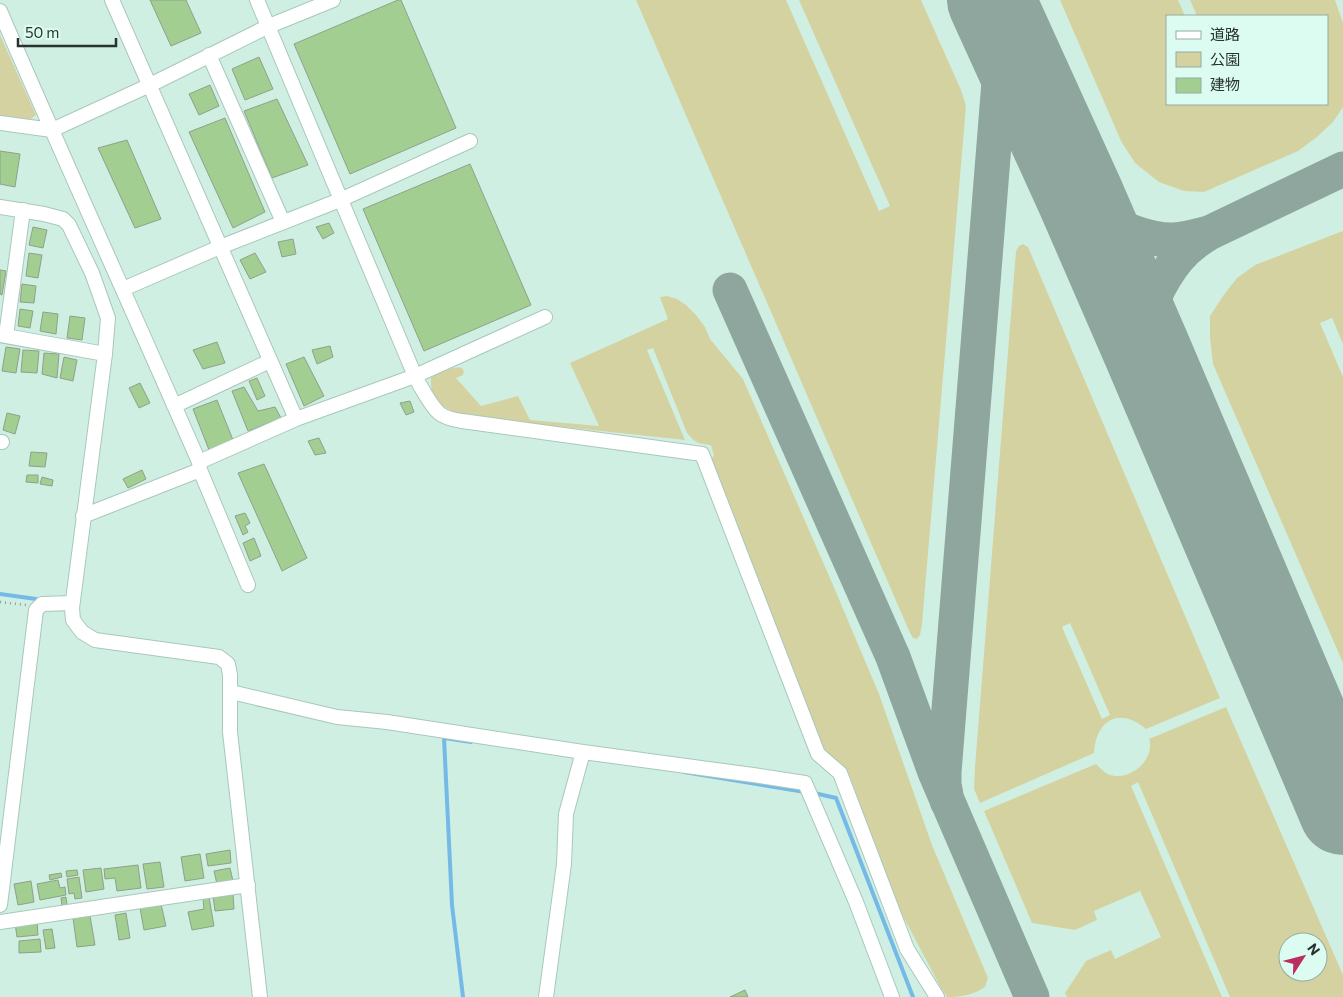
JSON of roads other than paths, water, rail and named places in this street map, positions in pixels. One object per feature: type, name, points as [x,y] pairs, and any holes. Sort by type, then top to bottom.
[{"type":"street","points":[[112,0],[296,419]]},
{"type":"street","points":[[257,0],[415,376],[427,397],[440,413],[450,419],[702,454],[818,754],[840,773],[907,949],[937,997]]},
{"type":"street","points":[[0,123],[52,130],[150,85],[268,26],[333,0]]},
{"type":"street","points":[[0,11],[124,289],[248,585]]},
{"type":"street","points":[[209,56],[283,222]]},
{"type":"street","points":[[124,289],[220,247],[340,200],[470,141]]},
{"type":"street","points":[[0,207],[44,214],[63,219],[69,225],[92,273],[108,318],[72,603],[73,620],[82,632],[95,640],[219,658],[228,664],[230,675],[230,732],[260,997]]},
{"type":"street","points":[[23,210],[3,336],[104,354]]},
{"type":"street","points":[[83,516],[199,466],[296,419],[415,376],[545,317]]},
{"type":"street","points":[[174,406],[270,360]]},
{"type":"street","points":[[0,905],[36,610],[42,604],[72,603]]},
{"type":"street","points":[[230,692],[337,717],[387,722],[805,783],[856,902],[892,997]]},
{"type":"street","points":[[546,997],[564,864],[566,814],[583,752]]},
{"type":"street","points":[[0,922],[248,885]]},
{"type":"waterway","points":[[0,594],[36,599]]},
{"type":"waterway","points":[[463,997],[452,905],[444,738],[471,742]]},
{"type":"waterway","points":[[684,772],[805,792]]},
{"type":"waterway","points":[[814,793],[836,798],[913,997]]}]
